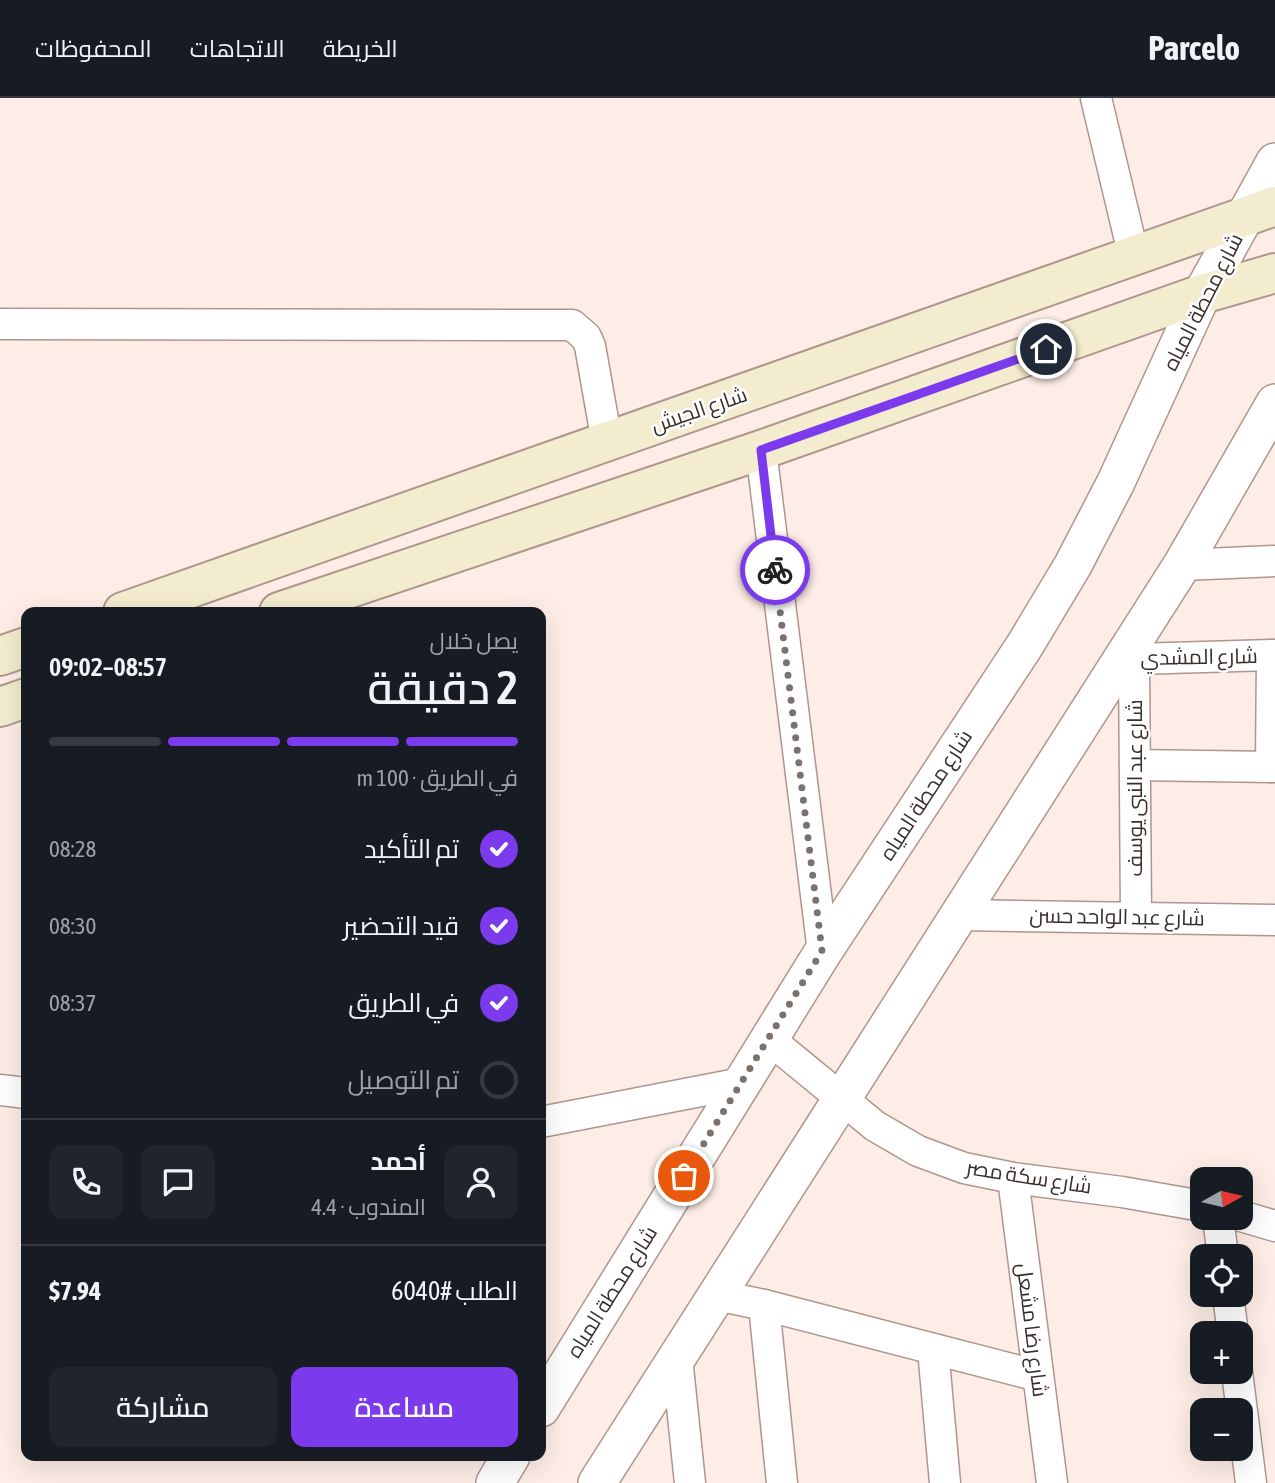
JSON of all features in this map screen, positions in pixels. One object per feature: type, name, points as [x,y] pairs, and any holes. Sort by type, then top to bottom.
[{"type":"main road","name":"شارع الجيش","points":[[138,607],[1261,212]]},
{"type":"main road","points":[[297,607],[761,450],[1202,294],[1275,272]]},
{"type":"main road","points":[[846,358],[863,414]]},
{"type":"main road","points":[[268,562],[281,607]]},
{"type":"main road","points":[[0,656],[21,649]]},
{"type":"main road","points":[[0,707],[21,700]]},
{"type":"street","points":[[1096,98],[1134,257]]},
{"type":"street","name":"شارع محطة المياه","points":[[546,1400],[822,951],[1025,645],[1073,565],[1116,482],[1202,294],[1261,212],[1275,162]]},
{"type":"street","points":[[0,324],[572,326],[586,337],[590,346],[607,442]]},
{"type":"street","points":[[597,1483],[959,915],[1128,658],[1182,565],[1262,448],[1275,403]]},
{"type":"street","points":[[761,450],[822,951]]},
{"type":"street","points":[[1182,565],[1275,561]]},
{"type":"street","points":[[1135,765],[1273,767],[1274,655]]},
{"type":"street","name":"شارع المشدي","points":[[1128,658],[1274,655]]},
{"type":"street","name":"شارع عبد النبى يوسف","points":[[1128,658],[1135,765],[1136,916]]},
{"type":"street","name":"شارع عبد الواحد حسن","points":[[959,915],[1275,920]]},
{"type":"street","name":"شارع سكة مصر","points":[[769,1039],[876,1126],[918,1151],[964,1168],[1013,1178],[1190,1204]]},
{"type":"street","points":[[546,1121],[742,1083]]},
{"type":"street","points":[[0,1090],[21,1092]]},
{"type":"street","name":"شارع رضا مشعل","points":[[1013,1178],[1052,1483]]},
{"type":"street","points":[[1253,1220],[1275,1226]]},
{"type":"street","points":[[717,1295],[1038,1376]]},
{"type":"street","points":[[764,1305],[782,1483]]},
{"type":"street","points":[[933,1349],[945,1483]]},
{"type":"street","points":[[677,1358],[690,1483]]},
{"type":"street","points":[[1239,1384],[1251,1483]]},
{"type":"street","points":[[495,1483],[508,1461]]},
{"type":"way so far","points":[[684,1176],[822,951],[775,570]]},
{"type":"route","points":[[775,570],[761,450],[1046,349]]}]
